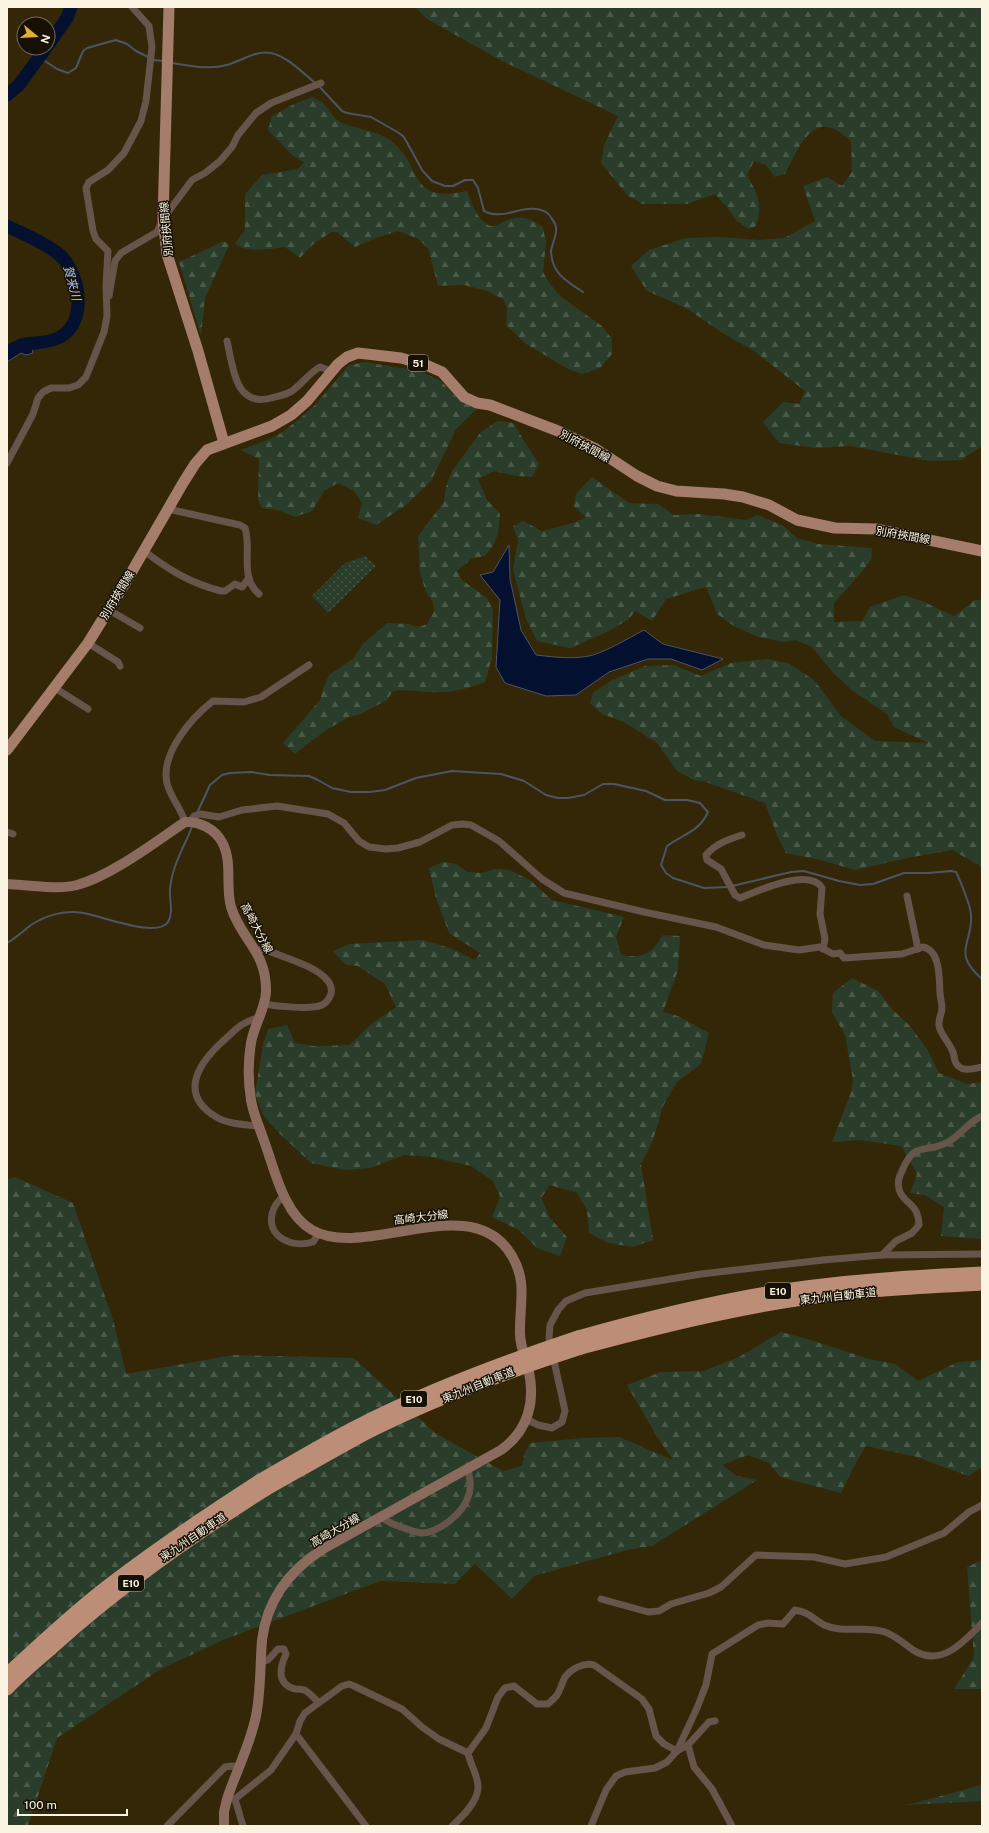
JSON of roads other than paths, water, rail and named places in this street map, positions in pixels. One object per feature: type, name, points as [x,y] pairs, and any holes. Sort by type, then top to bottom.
[{"type":"highway","name":"東九州自動車道","points":[[7,1674],[63,1623],[98,1594],[207,1515],[364,1435],[416,1411],[580,1342],[692,1307],[806,1287],[863,1280],[982,1272]]},
{"type":"highway","name":"東九州自動車道","points":[[580,1342],[746,1308],[803,1299],[864,1292],[982,1284]]},
{"type":"highway","name":"東九州自動車道","points":[[7,1689],[88,1616],[149,1568],[214,1523],[262,1486]]},
{"type":"main road","name":"別府挾間線","points":[[169,7],[163,219],[167,254],[198,351],[224,443]]},
{"type":"main road","name":"別府挾間線","points":[[7,750],[88,643],[195,464],[207,450],[272,426],[291,415],[307,401],[331,371],[347,357],[358,353],[401,358],[426,365],[442,372],[464,397],[477,403],[490,405],[558,431],[596,449],[637,476],[658,486],[676,491],[724,494],[743,497],[769,505],[797,520],[835,528],[876,529],[982,551]]},
{"type":"main road","points":[[7,884],[59,888],[77,885],[101,876],[188,822]]},
{"type":"main road","name":"高崎大分線","points":[[188,822],[210,829],[221,840],[228,855],[228,887],[231,906],[237,920],[256,951],[264,968],[266,992],[264,1004],[251,1042],[249,1065],[251,1103],[284,1196],[298,1218],[310,1229],[333,1237],[348,1237],[463,1225],[492,1235],[505,1245],[512,1257],[522,1284],[520,1330],[521,1342],[532,1386],[531,1403],[526,1419],[520,1432],[506,1446],[468,1470],[316,1554],[290,1576],[278,1593],[266,1620],[256,1717],[238,1767],[231,1799],[224,1812],[224,1826]]},
{"type":"street","points":[[7,463],[36,409],[38,398],[43,392],[51,388],[69,388],[78,385],[86,377],[104,332],[107,316],[106,285],[108,251],[96,239],[93,231],[86,188],[89,182],[108,170],[124,153],[141,121],[146,101],[152,47],[149,26],[132,7]]},
{"type":"street","points":[[107,301],[112,286],[115,261],[121,253],[157,232],[163,219],[192,180],[220,161],[256,113],[271,103],[321,83]]},
{"type":"street","points":[[227,341],[238,383],[242,391],[250,398],[260,401],[290,392],[320,367],[331,371]]},
{"type":"street","points":[[168,509],[244,528],[249,578],[251,585],[259,594]]},
{"type":"street","points":[[144,551],[179,575],[221,591],[225,591],[235,584],[242,587],[249,578]]},
{"type":"street","points":[[109,610],[140,628]]},
{"type":"street","points":[[88,643],[118,662],[120,666]]},
{"type":"street","points":[[309,665],[261,697],[244,702],[213,701],[190,722],[174,746],[166,769],[169,790],[188,822],[194,816],[200,814],[225,816],[242,810],[277,806],[328,814],[344,823],[358,840],[369,847],[386,849],[398,848],[420,842],[452,825],[463,824],[471,826],[499,841],[542,879],[564,893],[716,927],[764,945],[799,950],[820,947],[833,954],[840,953],[844,958],[902,954],[923,947],[931,951],[940,969],[939,988],[942,1008],[939,1027],[942,1035],[953,1051],[956,1064],[964,1069],[982,1067]]},
{"type":"street","points":[[55,688],[88,709]]},
{"type":"street","points":[[742,835],[713,848],[706,855],[707,860],[720,869],[735,895],[740,898],[798,879],[811,880],[820,885],[822,895],[820,914],[825,939],[823,949]]},
{"type":"street","points":[[908,896],[918,949]]},
{"type":"street","points":[[256,951],[264,949],[313,970],[326,979],[330,985],[331,991],[329,1000],[322,1005],[313,1007],[275,1006],[264,1004]]},
{"type":"street","points":[[259,1018],[245,1021],[210,1053],[196,1075],[195,1091],[200,1104],[218,1118],[240,1124],[259,1126]]},
{"type":"street","points":[[882,1256],[896,1241],[912,1233],[919,1225],[918,1216],[914,1206],[902,1196],[899,1190],[898,1182],[907,1158],[914,1152],[947,1143],[957,1136],[967,1125],[982,1116]]},
{"type":"street","points":[[284,1196],[274,1206],[271,1225],[274,1232],[280,1238],[297,1244],[313,1242],[319,1233]]},
{"type":"street","points":[[526,1419],[538,1425],[552,1428],[562,1422],[564,1411],[549,1338],[550,1325],[558,1310],[566,1301],[584,1293],[701,1274],[823,1260],[882,1256],[982,1254]]},
{"type":"street","points":[[382,1517],[389,1523],[416,1532],[427,1532],[440,1527],[457,1513],[468,1499],[471,1480],[468,1470]]},
{"type":"street","points":[[601,1599],[648,1612],[659,1611],[670,1604],[709,1593],[721,1587],[732,1579],[756,1555],[814,1557],[845,1564],[886,1557],[944,1533],[970,1512],[982,1505]]},
{"type":"street","points":[[591,1826],[606,1790],[616,1776],[625,1772],[655,1768],[667,1762],[677,1751],[706,1685],[712,1654],[758,1625],[768,1623],[783,1624],[795,1610],[805,1611],[825,1625],[840,1629],[882,1631],[896,1637],[914,1651],[933,1656],[942,1655],[956,1648],[982,1623]]},
{"type":"street","points":[[261,1662],[268,1660],[278,1649],[286,1650],[281,1666],[280,1676],[283,1682],[295,1689],[304,1689],[318,1702]]},
{"type":"street","points":[[452,1826],[473,1801],[478,1786],[468,1753],[486,1728],[498,1696],[505,1688],[514,1686],[538,1704],[548,1704],[557,1695],[562,1687],[564,1678],[568,1674],[574,1669],[589,1664],[594,1665],[642,1699],[649,1710],[656,1736],[664,1744],[677,1751]]},
{"type":"street","points":[[243,1826],[231,1799],[271,1770],[296,1734],[300,1721],[305,1713],[318,1702],[342,1686],[349,1684],[402,1709],[422,1728],[439,1739],[468,1753]]},
{"type":"street","points":[[677,1751],[688,1745],[709,1722],[716,1721]]},
{"type":"street","points":[[296,1734],[366,1826]]},
{"type":"street","points":[[688,1745],[694,1768],[712,1789],[732,1826]]},
{"type":"street","points":[[167,1826],[225,1768],[232,1766],[238,1767]]},
{"type":"water","points":[[30,341],[33,353],[26,355],[21,353],[7,362],[7,347]]},
{"type":"water","points":[[509,545],[510,579],[521,630],[536,655],[572,658],[586,657],[613,647],[644,630],[663,644],[723,659],[702,670],[671,659],[648,659],[609,672],[576,695],[546,696],[505,683],[496,667],[500,600],[480,575],[493,572]]},
{"type":"waterway","name":"賀来川","points":[[56,34],[67,18],[71,7]]},
{"type":"waterway","points":[[39,57],[57,69],[68,73],[76,68],[83,51],[87,48],[116,40],[127,44],[136,51],[154,60],[163,61]]},
{"type":"waterway","points":[[172,63],[200,67],[213,67],[227,65],[254,54],[265,52],[277,55],[289,61],[315,83]]},
{"type":"waterway","name":"賀来川","points":[[7,95],[19,85],[40,56]]},
{"type":"waterway","points":[[318,85],[342,111],[371,117],[404,137],[422,170],[432,181],[445,186],[453,186],[465,180],[473,180],[478,188],[484,211],[492,214],[530,209],[538,209],[546,212],[555,223],[556,227],[556,235],[551,251],[555,268],[565,280],[583,292]]},
{"type":"waterway","name":"賀来川","points":[[7,226],[44,244],[56,252],[71,270],[78,295],[78,308],[75,320],[69,330],[55,339],[46,342],[21,345],[7,353]]},
{"type":"waterway","points":[[197,813],[210,785],[222,775],[230,773],[251,772],[270,775],[309,776],[332,788],[351,792],[385,790],[416,778],[452,771],[501,774],[524,781],[546,795],[558,798],[584,795],[603,784],[614,784],[646,791],[665,800],[687,800],[700,803],[708,812],[704,819],[690,832],[667,846],[661,865],[666,873],[673,878],[704,888],[728,887]]},
{"type":"waterway","points":[[7,943],[37,921],[56,914],[69,912],[83,913],[127,925],[152,928],[162,927],[168,922],[171,914],[170,889],[173,872],[192,827]]},
{"type":"waterway","points":[[732,886],[791,872],[804,871],[839,881],[860,885],[873,884],[904,873],[956,872],[971,911],[971,925],[965,955],[967,962],[982,979]]}]
